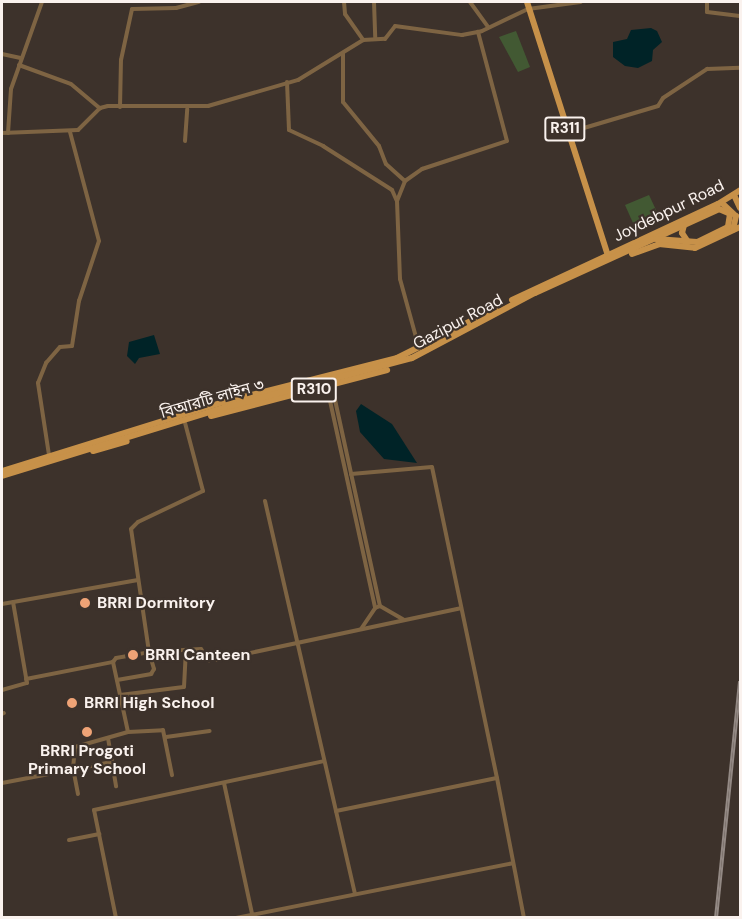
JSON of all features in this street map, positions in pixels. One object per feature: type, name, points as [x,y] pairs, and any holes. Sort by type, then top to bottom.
[{"type":"main road","name":"R311","points":[[527,5],[566,133],[610,259]]},
{"type":"main road","name":"Joydebpur Road","points":[[610,259],[741,190]]},
{"type":"main road","points":[[734,195],[741,208]]},
{"type":"main road","points":[[718,204],[734,212],[736,221],[733,231]]},
{"type":"main road","name":"বিআরটি লাইন ৩","points":[[2,478],[230,406],[412,358],[526,297],[719,209],[730,214],[728,227],[688,242],[656,239]]},
{"type":"main road","points":[[684,225],[682,234],[688,242]]},
{"type":"main road","name":"Joydebpur Road","points":[[610,259],[659,244],[695,248],[741,227]]},
{"type":"main road","name":"Gazipur Road","points":[[2,471],[224,402],[419,349],[532,289],[610,259]]},
{"type":"main road","name":"Gazipur Road","points":[[2,478],[185,423],[330,386],[426,356],[610,259]]},
{"type":"street","points":[[8,133],[8,99],[42,2]]},
{"type":"street","points":[[120,107],[121,60],[132,9],[176,8],[199,2]]},
{"type":"street","points":[[344,2],[345,14],[363,40]]},
{"type":"street","points":[[374,2],[375,39]]},
{"type":"street","points":[[470,2],[488,27]]},
{"type":"street","points":[[2,133],[70,132],[78,130],[100,108],[162,104],[187,109],[287,82],[363,40],[385,39],[396,26],[462,34],[478,32],[527,5],[581,2]]},
{"type":"street","points":[[707,2],[708,12],[741,16]]},
{"type":"street","points":[[397,201],[405,181],[422,170],[507,141],[478,32]]},
{"type":"street","points":[[343,53],[340,77],[343,102],[379,146],[386,164],[405,181]]},
{"type":"street","points":[[2,54],[21,58]]},
{"type":"street","points":[[19,65],[71,84],[100,108]]},
{"type":"street","points":[[566,133],[658,106],[663,98],[707,69],[741,68]]},
{"type":"street","points":[[287,82],[289,130],[323,146],[392,190],[397,201],[400,279],[419,349]]},
{"type":"street","points":[[185,141],[187,109]]},
{"type":"street","points":[[50,456],[38,383],[46,363],[60,347],[72,346],[79,302],[99,241],[70,132]]},
{"type":"street","points":[[330,386],[351,474],[378,607],[361,630]]},
{"type":"street","points":[[330,386],[378,607],[404,621]]},
{"type":"street","points":[[117,680],[151,674],[154,669],[149,653],[132,525],[203,491],[185,423]]},
{"type":"street","points":[[351,474],[432,467],[524,918]]},
{"type":"street","points":[[265,501],[355,892]]},
{"type":"street","points":[[2,604],[138,580]]},
{"type":"street","points":[[2,690],[25,686],[27,679],[13,602]]},
{"type":"street","points":[[27,679],[113,662],[122,656],[149,653],[203,650],[212,661],[461,608]]},
{"type":"street","points":[[120,695],[184,687],[186,651]]},
{"type":"street","points":[[113,662],[128,732]]},
{"type":"street","points":[[78,794],[73,769],[75,747],[128,732],[160,729],[166,737],[172,775]]},
{"type":"street","points":[[166,737],[210,731]]},
{"type":"street","points":[[108,738],[116,786]]},
{"type":"street","points":[[116,918],[94,810],[324,761]]},
{"type":"street","points":[[2,783],[112,762]]},
{"type":"street","points":[[336,811],[497,777]]},
{"type":"street","points":[[224,783],[252,916]]},
{"type":"street","points":[[69,840],[99,834]]},
{"type":"street","points":[[236,918],[355,892],[513,863]]},
{"type":"green space","points":[[516,31],[530,67],[518,72],[499,37]]},
{"type":"green space","points":[[649,195],[657,212],[633,223],[625,205]]},
{"type":"water","points":[[651,28],[657,31],[662,42],[653,50],[652,61],[638,68],[625,66],[613,57],[613,42],[627,39],[631,30]]},
{"type":"water","points":[[154,335],[160,354],[139,358],[135,364],[127,356],[129,342]]},
{"type":"water","points":[[361,404],[392,424],[417,463],[384,459],[360,432],[356,411]]},
{"type":"railway","points":[[716,918],[740,681]]},
{"type":"place","name":"BRRI Dormitory","points":[[85,603]]},
{"type":"place","name":"BRRI Canteen","points":[[133,655]]},
{"type":"place","name":"BRRI High School","points":[[72,703]]},
{"type":"place","name":"BRRI Progoti Primary School","points":[[87,732]]}]
